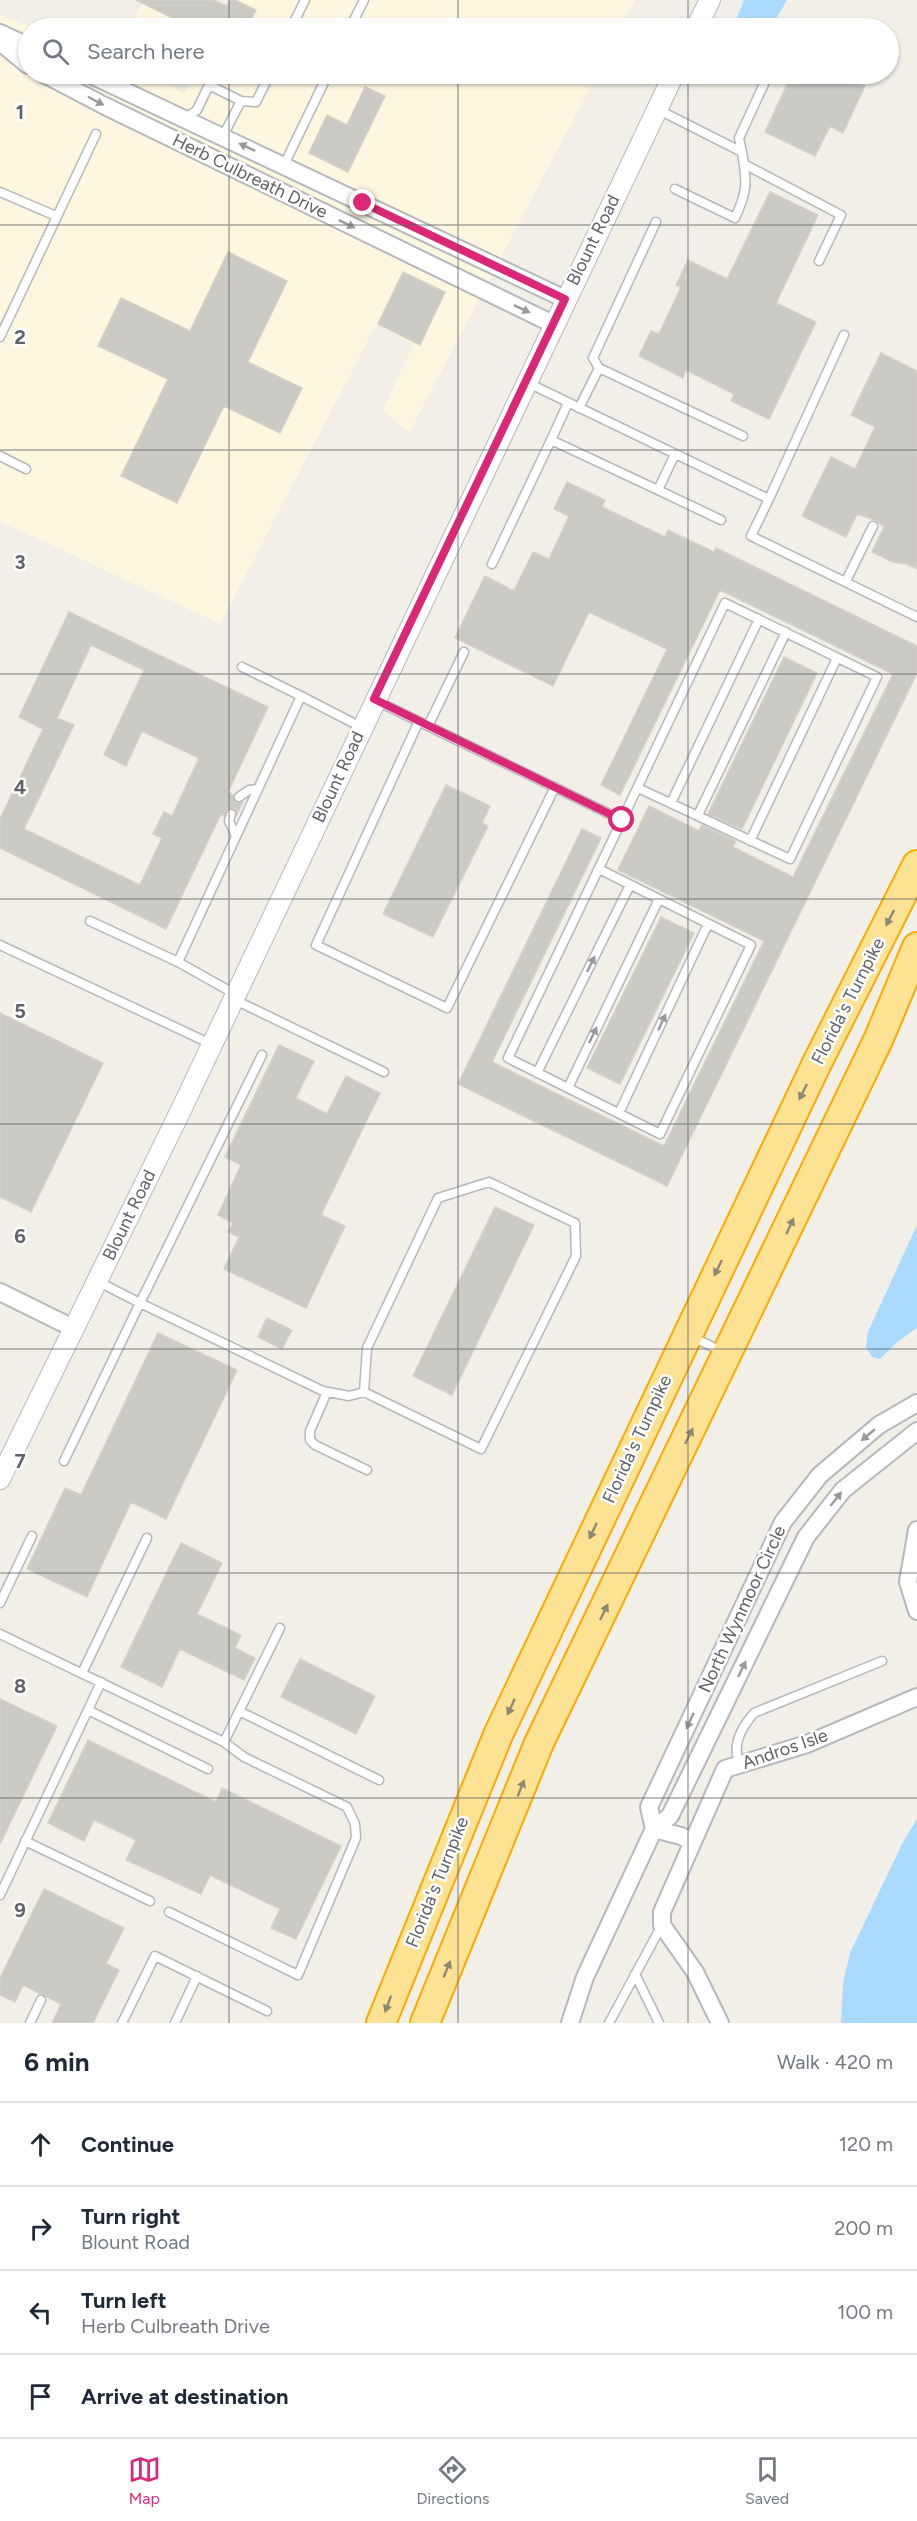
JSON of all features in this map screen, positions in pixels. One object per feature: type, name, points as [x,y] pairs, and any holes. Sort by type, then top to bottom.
[{"type":"highway","name":"Florida's Turnpike","points":[[381,2023],[498,1735],[686,1334],[817,1063],[917,865]]},
{"type":"highway","name":"Florida's Turnpike","points":[[425,2023],[540,1743],[879,1038],[917,947]]},
{"type":"highway","points":[[879,1038],[917,980]]},
{"type":"street","points":[[701,18],[710,0]]},
{"type":"street","points":[[0,33],[18,41]]},
{"type":"street","points":[[0,42],[18,57]]},
{"type":"street","name":"Herb Culbreath Drive","points":[[63,84],[553,324]]},
{"type":"street","name":"Herb Culbreath Drive","points":[[110,84],[565,299]]},
{"type":"street","name":"Blount Road","points":[[0,1479],[212,1044],[374,699],[669,84]]},
{"type":"street","points":[[0,1292],[73,1328]]},
{"type":"street","name":"North Wynmoor Circle","points":[[654,1829],[650,1807],[783,1522],[820,1475],[879,1425],[917,1403]]},
{"type":"street","name":"North Wynmoor Circle","points":[[570,2023],[585,1977],[654,1829],[670,1816],[806,1537],[843,1490],[917,1431]]},
{"type":"street","points":[[917,1530],[908,1582],[917,1611]]},
{"type":"street","name":"Andros Isle","points":[[662,1925],[662,1912],[726,1769],[807,1744],[917,1697]]},
{"type":"street","points":[[654,1829],[681,1836],[693,1842]]},
{"type":"street","points":[[662,1925],[695,1972],[720,2023]]},
{"type":"lane","points":[[296,18],[305,0]]},
{"type":"lane","points":[[355,18],[363,0]]},
{"type":"lane","points":[[186,118],[196,110],[209,85],[241,101],[256,102],[265,84]]},
{"type":"lane","points":[[284,165],[323,84]]},
{"type":"lane","points":[[675,189],[735,218],[746,196],[747,182],[739,138],[764,84]]},
{"type":"lane","points":[[223,136],[241,101]]},
{"type":"lane","points":[[657,109],[742,152]]},
{"type":"lane","points":[[0,337],[96,134]]},
{"type":"lane","points":[[744,164],[842,215],[819,261]]},
{"type":"lane","points":[[0,192],[56,216]]},
{"type":"lane","points":[[656,222],[593,358],[599,368],[743,436]]},
{"type":"lane","points":[[844,335],[751,536],[917,617]]},
{"type":"lane","points":[[579,408],[599,368]]},
{"type":"lane","points":[[525,382],[769,499]]},
{"type":"lane","points":[[492,564],[568,403]]},
{"type":"lane","points":[[551,440],[721,520]]},
{"type":"lane","points":[[658,490],[675,454]]},
{"type":"lane","points":[[0,456],[26,469]]},
{"type":"lane","points":[[846,581],[873,526]]},
{"type":"lane","points":[[599,869],[751,945],[660,1134],[508,1058],[725,603],[877,677],[790,859],[638,788]]},
{"type":"lane","points":[[671,803],[759,619]]},
{"type":"lane","points":[[698,815],[786,632]]},
{"type":"lane","points":[[428,726],[464,652]]},
{"type":"lane","points":[[750,841],[837,658]]},
{"type":"lane","points":[[242,668],[361,727]]},
{"type":"lane","points":[[178,962],[301,696]]},
{"type":"lane","points":[[374,699],[622,820]]},
{"type":"lane","points":[[418,721],[316,945],[447,1008],[555,787]]},
{"type":"lane","points":[[239,798],[249,790],[258,789]]},
{"type":"lane","points":[[231,814],[229,821],[236,836]]},
{"type":"lane","points":[[537,1073],[630,885]]},
{"type":"lane","points":[[568,1088],[659,899]]},
{"type":"lane","points":[[90,921],[178,962],[234,997],[384,1072]]},
{"type":"lane","points":[[619,1113],[708,924]]},
{"type":"lane","points":[[0,945],[212,1044]]},
{"type":"lane","points":[[64,1461],[262,1055]]},
{"type":"lane","points":[[97,1281],[327,1392],[349,1396],[364,1392],[481,1449],[576,1256],[575,1223],[489,1182],[438,1198],[367,1348],[364,1392]]},
{"type":"lane","points":[[686,1334],[729,1354]]},
{"type":"lane","points":[[327,1392],[310,1431],[310,1440],[315,1445],[367,1470]]},
{"type":"lane","points":[[0,1603],[32,1536]]},
{"type":"lane","points":[[82,1673],[147,1538]]},
{"type":"lane","points":[[224,1742],[280,1628]]},
{"type":"lane","points":[[0,1634],[224,1742],[244,1757],[346,1808],[355,1824],[356,1838],[298,1975],[169,1912]]},
{"type":"lane","points":[[741,1764],[735,1754],[737,1743],[741,1731],[754,1713],[882,1661]]},
{"type":"lane","points":[[0,1894],[101,1682]]},
{"type":"lane","points":[[88,1710],[208,1769]]},
{"type":"lane","points":[[239,1711],[379,1780]]},
{"type":"lane","points":[[25,1841],[150,1901]]},
{"type":"lane","points":[[609,2023],[662,1925]]},
{"type":"lane","points":[[123,2023],[155,1956],[267,2011]]},
{"type":"lane","points":[[635,1974],[658,2023]]},
{"type":"lane","points":[[175,2023],[197,1976]]},
{"type":"lane","points":[[30,2023],[41,2000]]},
{"type":"shaded area","points":[[144,0],[203,0],[194,18],[134,18]]},
{"type":"shaded area","points":[[229,0],[635,0],[625,18],[220,18]]},
{"type":"shaded area","points":[[0,14],[18,22],[18,84],[167,84],[184,94],[189,84],[592,84],[409,433],[383,410],[413,345],[377,323],[220,624],[0,521]]},
{"type":"water","points":[[744,0],[787,0],[776,18],[737,18]]},
{"type":"water","points":[[917,1225],[917,1328],[896,1343],[880,1359],[872,1357],[866,1347],[868,1332]]},
{"type":"water","points":[[917,1819],[917,2023],[841,2023],[843,1983],[850,1953],[904,1840]]},
{"type":"building","points":[[136,0],[213,0],[227,6],[230,0],[235,0],[256,10],[252,18],[173,18]]},
{"type":"building","points":[[787,84],[860,84],[865,86],[843,133],[830,126],[815,156],[765,132]]},
{"type":"building","points":[[365,87],[385,96],[348,172],[309,153],[327,115],[347,125]]},
{"type":"building","points":[[770,192],[818,215],[776,303],[816,322],[769,419],[731,401],[734,394],[686,370],[683,378],[639,356],[651,331],[659,334],[681,287],[676,285],[688,260],[727,279]]},
{"type":"building","points":[[228,252],[287,281],[248,362],[302,388],[280,433],[224,406],[177,503],[121,476],[168,379],[98,346],[121,298],[190,331]]},
{"type":"building","points":[[403,272],[445,292],[420,345],[378,324]]},
{"type":"building","points":[[881,353],[917,371],[917,569],[907,564],[893,562],[872,552],[884,527],[875,520],[857,514],[846,537],[802,516],[831,457],[855,469],[875,427],[851,415]]},
{"type":"building","points":[[567,482],[605,500],[602,507],[665,537],[668,530],[714,552],[716,548],[917,646],[917,673],[667,1186],[458,1084],[582,829],[601,838],[492,1062],[664,1146],[764,941],[618,870],[649,806],[699,831],[702,825],[736,841],[733,847],[793,877],[893,674],[720,590],[620,795],[601,785],[667,649],[589,612],[553,686],[455,638],[485,576],[514,591],[533,552],[549,559],[569,516],[554,509]]},
{"type":"building","points":[[69,612],[268,707],[228,792],[233,795],[236,802],[243,802],[237,814],[235,809],[230,808],[226,810],[224,816],[221,814],[166,929],[0,848],[0,819],[43,729],[19,717]],"holes":[[[91,645],[144,670],[104,755],[126,766],[142,731],[199,758],[172,816],[164,812],[153,834],[162,838],[140,885],[24,829],[74,725],[57,718]]]},
{"type":"building","points":[[784,657],[817,673],[742,829],[708,814]]},
{"type":"building","points":[[446,785],[490,806],[482,823],[488,826],[433,937],[383,914]]},
{"type":"building","points":[[661,917],[694,933],[620,1084],[587,1068]]},
{"type":"building","points":[[0,1013],[103,1063],[31,1212],[0,1197]]},
{"type":"building","points":[[279,1045],[314,1061],[296,1098],[327,1114],[346,1076],[380,1093],[321,1215],[345,1226],[306,1308],[224,1269],[239,1237],[228,1232],[233,1223],[218,1215],[241,1165],[225,1157]]},
{"type":"building","points":[[495,1207],[534,1225],[452,1395],[413,1376]]},
{"type":"building","points":[[267,1318],[292,1330],[282,1349],[258,1337]]},
{"type":"building","points":[[158,1333],[237,1370],[166,1519],[131,1502],[87,1597],[27,1569],[65,1488],[81,1495]]},
{"type":"building","points":[[181,1543],[222,1563],[197,1614],[241,1635],[235,1648],[255,1658],[244,1680],[180,1649],[162,1687],[121,1667]]},
{"type":"building","points":[[300,1659],[375,1696],[356,1734],[281,1697]]},
{"type":"building","points":[[0,1699],[57,1726],[0,1844]]},
{"type":"building","points":[[88,1740],[216,1802],[222,1788],[341,1846],[296,1939],[271,1928],[280,1909],[210,1875],[201,1894],[126,1860],[136,1840],[94,1820],[84,1841],[48,1823]]},
{"type":"building","points":[[44,1889],[124,1928],[106,1964],[119,1970],[93,2023],[52,2023],[61,2004],[23,1985],[15,2002],[0,1995],[0,1978]]},
{"type":"route","points":[[363,203],[565,299],[374,699],[622,820]]}]
